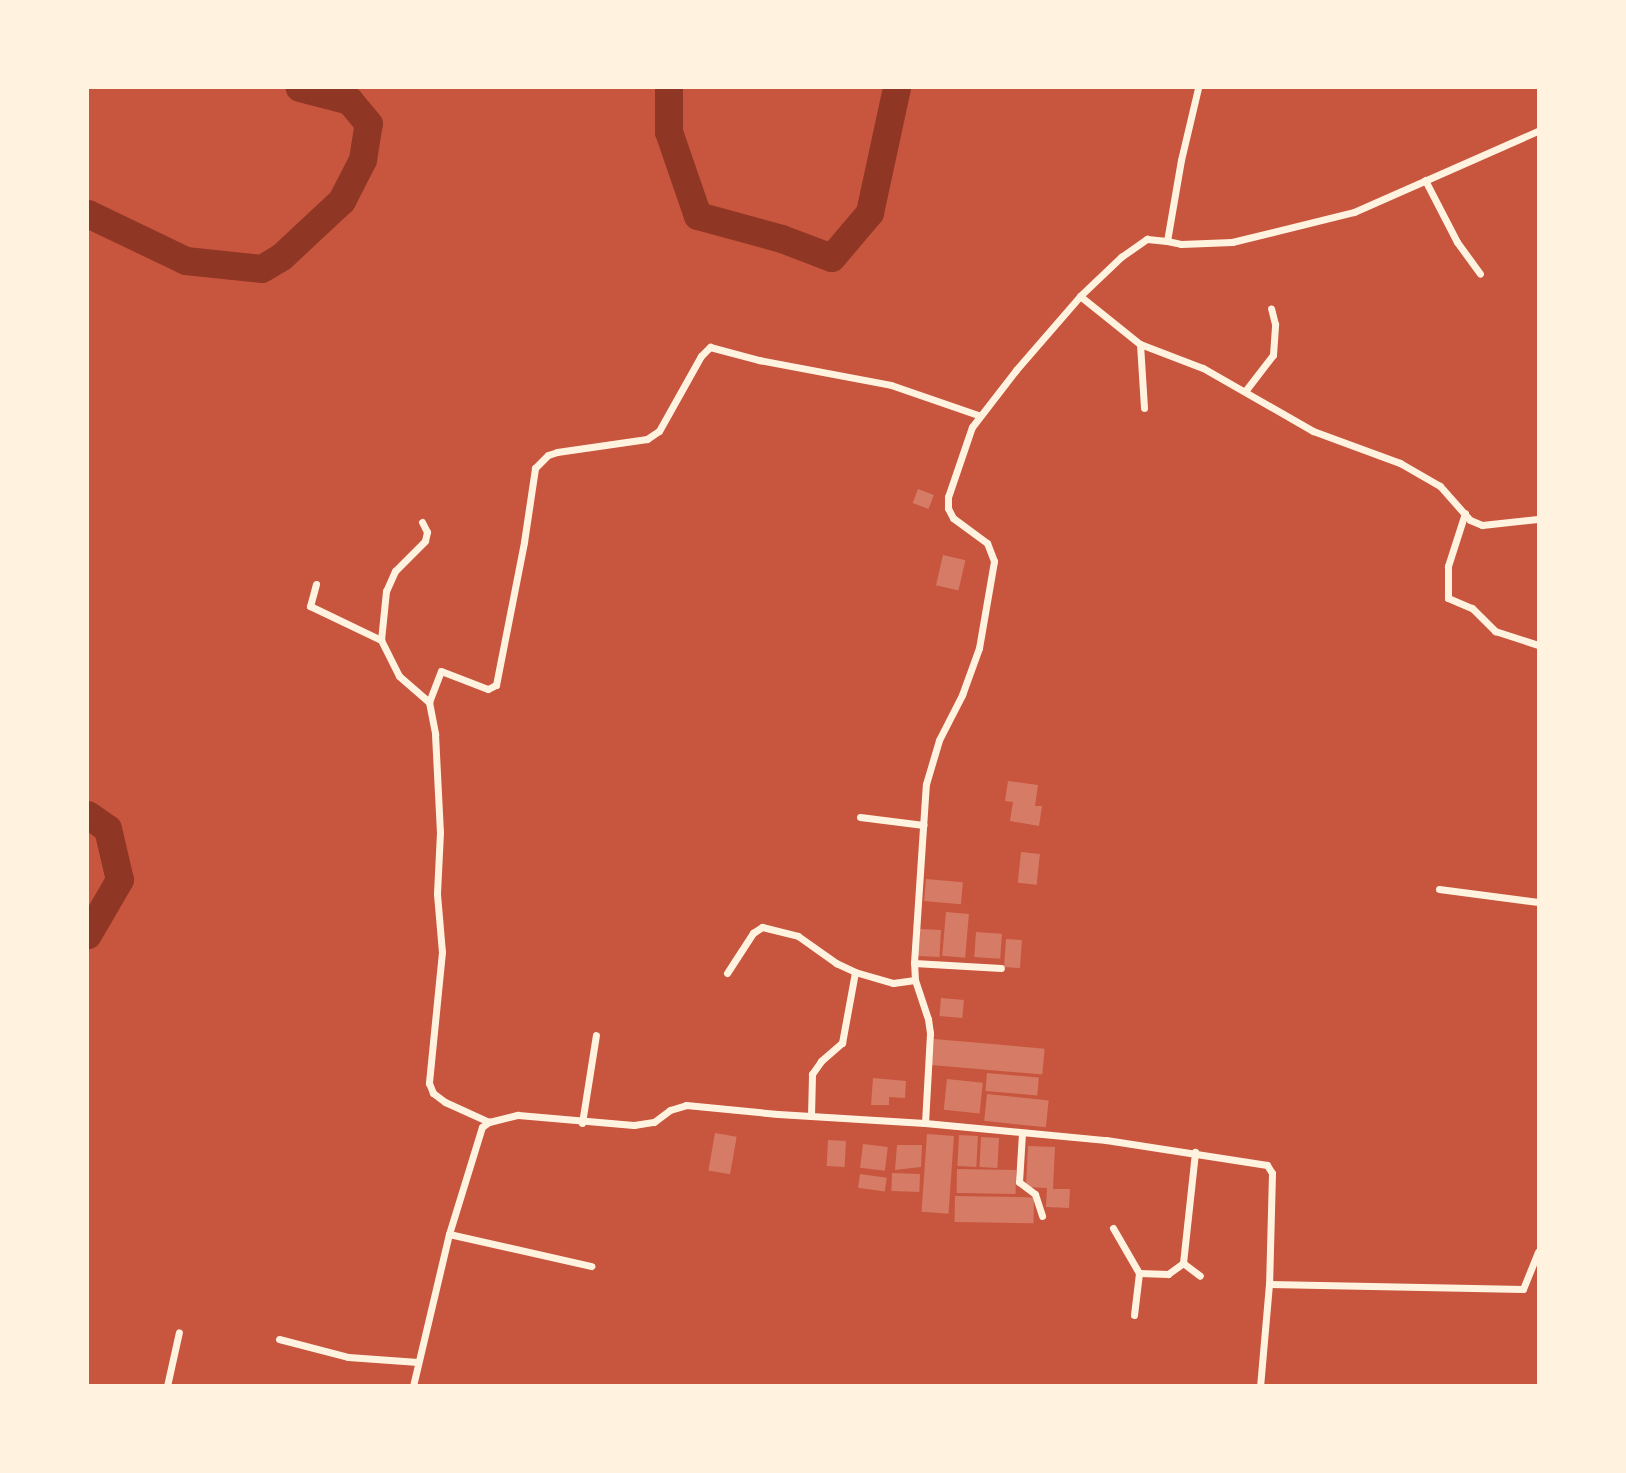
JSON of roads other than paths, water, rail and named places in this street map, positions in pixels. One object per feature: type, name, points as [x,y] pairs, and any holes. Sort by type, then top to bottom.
[{"type":"street","points":[[1167,241],[1181,160],[1198,88]]},
{"type":"street","points":[[926,1123],[930,1033],[915,980],[914,962],[926,784],[933,755],[979,648],[991,588],[992,550],[981,537],[963,527],[948,508],[957,464],[978,415],[1080,296],[1139,243],[1154,238],[1210,243],[1267,235],[1354,212],[1538,131]]},
{"type":"street","points":[[1425,180],[1457,243],[1480,274]]},
{"type":"street","points":[[1080,296],[1140,344],[1203,368],[1246,390],[1313,431],[1400,463],[1440,486],[1471,520],[1482,525],[1538,519]]},
{"type":"street","points":[[1246,390],[1273,355],[1275,333],[1271,308]]},
{"type":"street","points":[[1140,344],[1144,408]]},
{"type":"street","points":[[489,1122],[445,1102],[433,1093],[429,1083],[442,932],[437,894],[440,832],[435,734],[429,702],[442,671],[488,689],[496,685],[535,468],[548,455],[557,452],[647,439],[659,431],[701,356],[710,347],[759,360],[891,385],[978,415]]},
{"type":"street","points":[[1465,513],[1448,566],[1448,598],[1472,608],[1495,631],[1538,645]]},
{"type":"street","points":[[422,522],[427,532],[425,541],[395,571],[386,591],[381,640],[399,676],[429,702]]},
{"type":"street","points":[[316,584],[310,606],[381,640]]},
{"type":"street","points":[[860,817],[923,825]]},
{"type":"street","points":[[1439,889],[1538,902]]},
{"type":"street","points":[[727,973],[753,933],[762,927],[798,936],[836,963],[855,972],[892,984],[915,980]]},
{"type":"street","points":[[914,962],[1000,968]]},
{"type":"street","points":[[811,1116],[812,1074],[821,1061],[842,1043],[855,972]]},
{"type":"street","points":[[582,1123],[596,1035]]},
{"type":"street","points":[[413,1385],[449,1234],[482,1127],[489,1122],[518,1115],[582,1123],[634,1125],[654,1122],[670,1110],[686,1105],[926,1123],[1195,1152],[1267,1165],[1272,1173],[1269,1284],[1260,1385]]},
{"type":"street","points":[[1022,1133],[1019,1182],[1035,1194],[1042,1216]]},
{"type":"street","points":[[1139,1273],[1168,1274],[1183,1263],[1195,1152]]},
{"type":"street","points":[[1113,1228],[1139,1273],[1134,1315]]},
{"type":"street","points":[[449,1234],[591,1266]]},
{"type":"street","points":[[1269,1284],[1523,1289],[1538,1252]]},
{"type":"street","points":[[1183,1263],[1200,1276]]},
{"type":"street","points":[[167,1385],[179,1332]]},
{"type":"street","points":[[279,1339],[348,1357],[418,1362]]},
{"type":"waterway","points":[[88,214],[186,261],[262,269],[282,257],[342,201],[363,160],[369,124],[350,101],[300,88]]},
{"type":"waterway","points":[[669,88],[669,132],[698,216],[782,239],[832,258],[870,213],[897,88]]},
{"type":"waterway","points":[[88,815],[108,829],[120,880],[88,935]]}]
